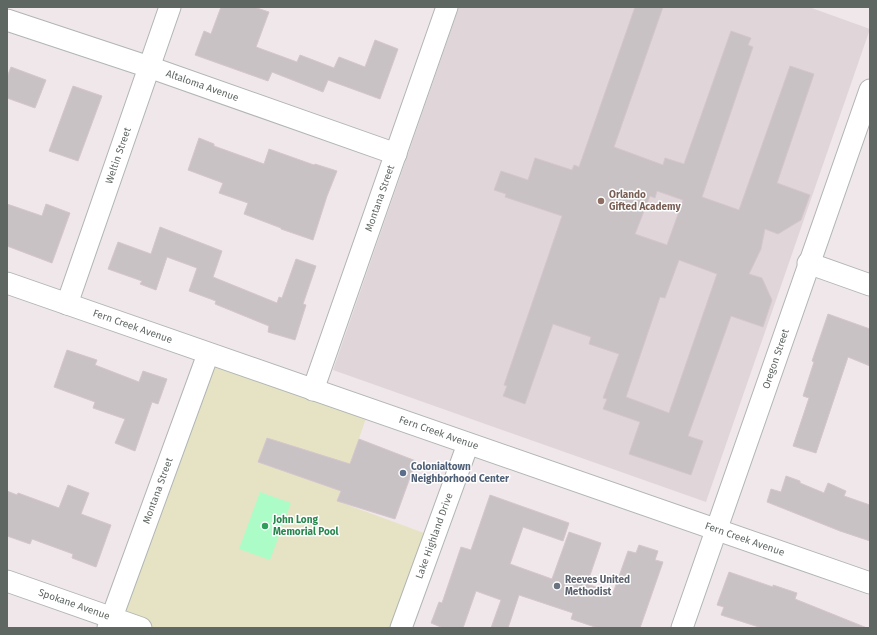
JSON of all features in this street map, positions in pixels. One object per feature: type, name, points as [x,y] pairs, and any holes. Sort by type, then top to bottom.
[{"type":"street","name":"Weltin Street","points":[[67,304],[170,7]]},
{"type":"street","name":"Montana Street","points":[[313,390],[447,7]]},
{"type":"street","name":"Altaloma Avenue","points":[[7,20],[149,67],[396,154]]},
{"type":"street","name":"Oregon Street","points":[[682,628],[808,263],[870,90]]},
{"type":"street","points":[[808,263],[870,285]]},
{"type":"street","name":"Fern Creek Avenue","points":[[7,283],[870,583]]},
{"type":"street","name":"Montana Street","points":[[110,623],[208,354]]},
{"type":"street","name":"Lake Highland Drive","points":[[401,628],[468,444]]},
{"type":"street","name":"Spokane Avenue","points":[[7,581],[110,623],[141,628]]},
{"type":"shaded area","name":"Orlando Gifted Academy","points":[[459,7],[809,7],[870,29],[706,502],[333,370]]},
{"type":"shaded area","points":[[208,354],[369,410],[337,501],[435,537],[401,628],[141,628],[112,618]]},
{"type":"shaded area","name":"John Long Memorial Pool","points":[[260,492],[291,503],[270,560],[239,549]]},
{"type":"building","points":[[221,7],[254,7],[269,12],[256,47],[297,62],[300,55],[334,68],[339,57],[365,67],[375,40],[398,49],[380,99],[328,80],[323,92],[272,72],[268,81],[195,55],[204,31],[211,34]]},
{"type":"building","points":[[635,7],[663,7],[614,147],[663,165],[665,158],[684,164],[731,31],[751,38],[748,45],[753,47],[702,197],[739,210],[790,66],[814,74],[777,183],[810,195],[801,220],[778,234],[765,229],[761,249],[749,274],[762,278],[772,300],[763,327],[731,316],[688,436],[703,441],[691,475],[629,454],[640,422],[603,409],[607,399],[603,398],[619,354],[589,344],[591,337],[553,324],[525,404],[503,396],[507,386],[504,385],[562,216],[505,197],[506,194],[494,190],[501,171],[528,180],[535,158],[572,170],[574,165],[579,167]],"holes":[[[657,191],[683,200],[667,245],[635,234],[650,196],[655,198]],[[679,260],[717,274],[669,413],[626,397],[660,297],[665,298]]]},
{"type":"building","points":[[11,67],[46,80],[35,108],[7,98],[7,77]]},
{"type":"building","points":[[73,86],[102,96],[78,161],[49,151]]},
{"type":"building","points":[[199,138],[214,144],[214,146],[264,164],[269,149],[314,165],[315,164],[337,171],[327,196],[313,240],[244,214],[248,203],[219,193],[223,183],[188,170]]},
{"type":"building","points":[[7,204],[42,216],[46,204],[70,213],[52,263],[7,246]]},
{"type":"building","points":[[160,227],[222,251],[213,277],[277,303],[279,297],[282,298],[296,259],[316,266],[303,304],[306,305],[295,340],[268,332],[269,326],[215,304],[216,301],[189,291],[197,268],[167,257],[156,290],[140,284],[142,281],[108,269],[118,242],[151,254]]},
{"type":"building","points":[[828,314],[870,329],[870,366],[848,357],[816,453],[793,446],[809,398],[803,396],[814,362],[812,361]]},
{"type":"building","points":[[67,350],[97,360],[95,365],[139,382],[143,371],[167,379],[158,404],[152,402],[135,451],[115,443],[125,419],[93,408],[95,402],[54,387]]},
{"type":"building","points":[[267,438],[350,464],[359,439],[416,461],[395,519],[337,501],[341,491],[258,462]]},
{"type":"building","points":[[786,476],[824,493],[828,483],[846,491],[844,496],[870,505],[870,541],[840,531],[767,502],[771,489],[781,492]]},
{"type":"building","points":[[68,485],[89,493],[81,514],[111,525],[96,567],[72,558],[73,554],[32,539],[30,544],[7,536],[7,491],[17,495],[18,493],[59,508]]},
{"type":"building","points":[[490,495],[569,523],[563,541],[523,527],[510,564],[552,579],[569,532],[601,543],[587,584],[613,593],[628,551],[636,553],[639,545],[658,551],[655,560],[663,562],[640,628],[598,628],[571,619],[573,613],[519,595],[508,628],[491,628],[501,600],[476,591],[463,628],[443,628],[431,623],[439,602],[442,603],[461,547],[471,550]]},
{"type":"building","points":[[729,572],[773,587],[773,585],[797,593],[795,599],[867,628],[762,628],[721,615],[724,607],[717,605]]},
{"type":"place","name":"Orlando Gifted Academy","points":[[601,201]]},
{"type":"place","name":"Colonialtown Neighborhood Center","points":[[403,473]]},
{"type":"place","name":"John Long Memorial Pool","points":[[265,526]]},
{"type":"place","name":"Reeves United Methodist","points":[[557,586]]}]
